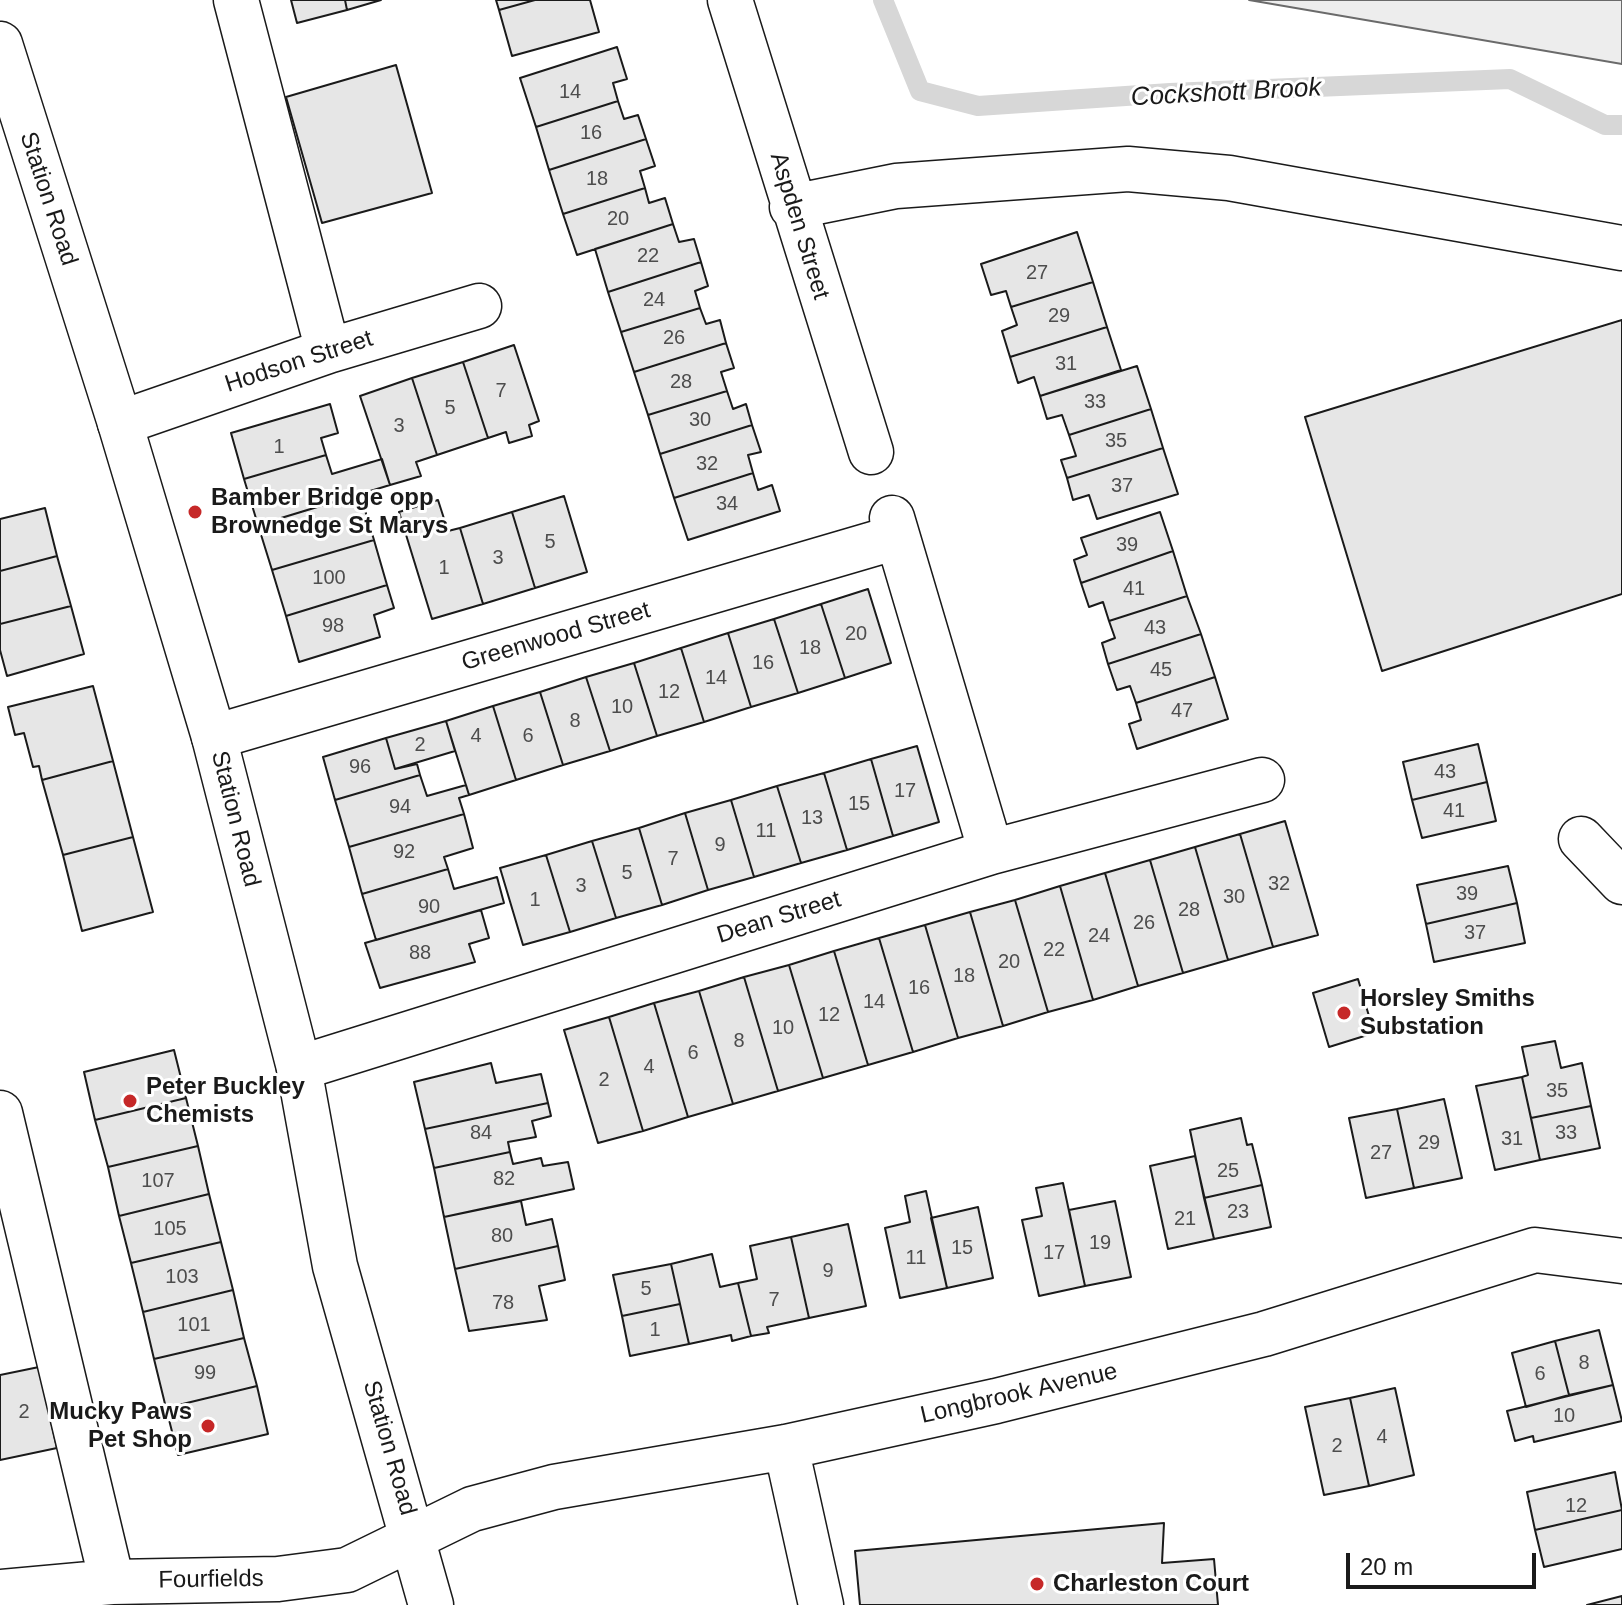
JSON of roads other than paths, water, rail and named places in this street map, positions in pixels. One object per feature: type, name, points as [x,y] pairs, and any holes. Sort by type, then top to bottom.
[{"type":"street","points":[[236,0],[328,351]]},
{"type":"street","name":"Aspden Street","points":[[730,0],[792,207],[871,452]]},
{"type":"street","name":"Station Road","points":[[0,44],[120,423],[214,737],[299,1068],[335,1266],[415,1539],[431,1605]]},
{"type":"street","points":[[792,207],[896,186],[1128,169],[1229,178],[1622,248]]},
{"type":"street","name":"Hodson Street","points":[[120,423],[328,351],[479,306]]},
{"type":"street","name":"Greenwood Street","points":[[214,737],[894,528],[991,852]]},
{"type":"street","name":"Dean Street","points":[[299,1068],[991,852],[1262,780]]},
{"type":"street","points":[[1581,839],[1622,882]]},
{"type":"street","points":[[0,1113],[112,1582]]},
{"type":"street","name":"Longbrook Avenue","points":[[415,1539],[472,1509],[554,1487],[786,1447],[996,1401],[1264,1334],[1535,1250],[1622,1261]]},
{"type":"street","points":[[786,1447],[821,1605]]},
{"type":"street","name":"Fourfields","points":[[0,1592],[112,1582],[278,1579],[347,1570],[415,1539]]},
{"type":"waterway","name":"Cockshott Brook","points":[[883,0],[920,91],[978,106],[1170,93],[1510,79],[1605,125],[1622,125]]},
{"type":"place","name":"Bamber Bridge opp Brownedge St Marys","points":[[195,512]]},
{"type":"place","name":"Horsley Smiths Substation","points":[[1344,1013]]},
{"type":"place","name":"Peter Buckley Chemists","points":[[130,1101]]},
{"type":"place","name":"Mucky Paws Pet Shop","points":[[208,1426]]},
{"type":"place","name":"Charleston Court","points":[[1037,1584]]}]
